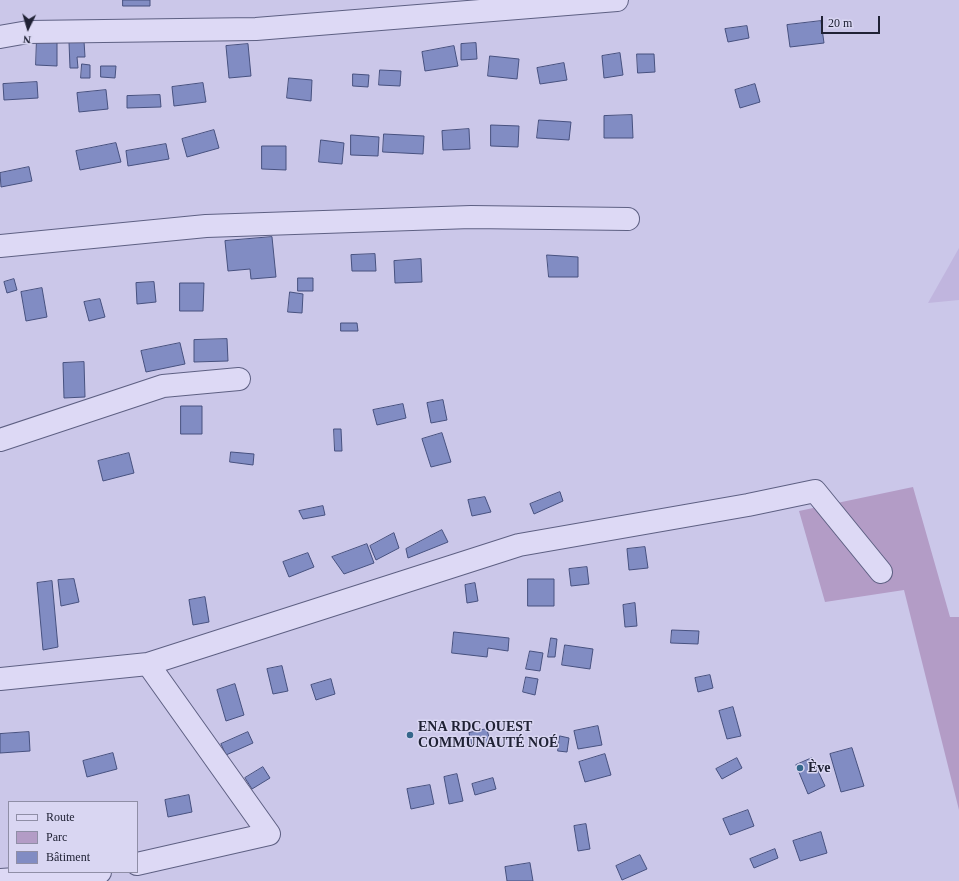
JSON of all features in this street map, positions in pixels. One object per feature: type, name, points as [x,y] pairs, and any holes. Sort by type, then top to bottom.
[{"type":"street","points":[[0,37],[28,32],[256,29],[617,0]]},
{"type":"street","points":[[0,246],[206,226],[471,217],[628,219]]},
{"type":"street","points":[[0,440],[162,386],[239,379]]},
{"type":"street","points":[[0,679],[148,664],[519,545],[748,505],[815,491],[881,572]]},
{"type":"street","points":[[138,864],[269,834],[148,664]]},
{"type":"street","points":[[0,880],[95,873]]},
{"type":"shaded area","points":[[959,248],[959,300],[928,303]]},
{"type":"green space","points":[[913,487],[950,617],[959,617],[959,810],[904,590],[825,602],[799,511]]},
{"type":"building","points":[[123,0],[150,0],[150,6],[123,6]]},
{"type":"building","points":[[821,21],[824,43],[790,47],[787,25]]},
{"type":"building","points":[[747,26],[749,38],[728,42],[725,29]]},
{"type":"building","points":[[37,37],[57,37],[57,66],[36,65]]},
{"type":"building","points":[[84,41],[85,57],[77,57],[78,68],[70,68],[69,42]]},
{"type":"building","points":[[476,43],[477,59],[461,60],[461,44]]},
{"type":"building","points":[[248,44],[251,76],[229,78],[226,46]]},
{"type":"building","points":[[454,46],[458,66],[425,71],[422,52]]},
{"type":"building","points":[[620,53],[623,75],[604,78],[602,56]]},
{"type":"building","points":[[637,54],[654,54],[655,72],[638,73]]},
{"type":"building","points":[[490,56],[519,59],[517,79],[488,76]]},
{"type":"building","points":[[564,63],[567,80],[540,84],[537,68]]},
{"type":"building","points":[[82,64],[90,65],[90,78],[81,78]]},
{"type":"building","points":[[101,66],[116,66],[115,78],[101,77]]},
{"type":"building","points":[[380,70],[401,71],[400,86],[379,85]]},
{"type":"building","points":[[353,74],[369,75],[368,87],[353,86]]},
{"type":"building","points":[[289,78],[312,80],[311,101],[287,98]]},
{"type":"building","points":[[37,82],[38,98],[4,100],[3,84]]},
{"type":"building","points":[[203,83],[206,102],[174,106],[172,87]]},
{"type":"building","points":[[755,84],[760,102],[740,108],[735,90]]},
{"type":"building","points":[[106,90],[108,109],[79,112],[77,93]]},
{"type":"building","points":[[160,95],[161,107],[127,108],[127,96]]},
{"type":"building","points":[[632,115],[633,138],[604,138],[604,116]]},
{"type":"building","points":[[539,120],[571,122],[569,140],[537,138]]},
{"type":"building","points":[[491,125],[519,126],[518,147],[491,146]]},
{"type":"building","points":[[469,129],[470,149],[443,150],[442,131]]},
{"type":"building","points":[[214,130],[219,148],[187,157],[182,139]]},
{"type":"building","points":[[384,134],[424,136],[423,154],[383,152]]},
{"type":"building","points":[[351,135],[379,137],[378,156],[351,155]]},
{"type":"building","points":[[321,140],[344,143],[342,164],[319,162]]},
{"type":"building","points":[[116,143],[121,162],[80,170],[76,151]]},
{"type":"building","points":[[166,144],[169,159],[128,166],[126,151]]},
{"type":"building","points":[[262,146],[286,146],[286,170],[262,169]]},
{"type":"building","points":[[29,167],[32,181],[1,187],[0,173]]},
{"type":"building","points":[[272,237],[276,277],[251,279],[250,269],[228,271],[225,241]]},
{"type":"building","points":[[375,254],[376,271],[352,271],[351,255]]},
{"type":"building","points":[[547,255],[578,257],[578,277],[549,277]]},
{"type":"building","points":[[421,259],[422,282],[395,283],[394,261]]},
{"type":"building","points":[[298,278],[313,278],[313,291],[298,291]]},
{"type":"building","points":[[14,279],[17,290],[7,293],[4,282]]},
{"type":"building","points":[[154,282],[156,302],[137,304],[136,283]]},
{"type":"building","points":[[180,283],[204,283],[203,311],[180,311]]},
{"type":"building","points":[[42,288],[47,317],[26,321],[21,292]]},
{"type":"building","points":[[290,292],[303,294],[302,313],[288,312]]},
{"type":"building","points":[[100,299],[105,317],[89,321],[84,302]]},
{"type":"building","points":[[341,323],[357,323],[358,331],[341,331]]},
{"type":"building","points":[[227,339],[228,361],[194,362],[194,340]]},
{"type":"building","points":[[180,343],[185,364],[146,372],[141,351]]},
{"type":"building","points":[[84,362],[85,397],[64,398],[63,363]]},
{"type":"building","points":[[443,400],[447,420],[431,423],[427,403]]},
{"type":"building","points":[[403,404],[406,418],[377,425],[373,410]]},
{"type":"building","points":[[181,406],[202,406],[202,434],[181,434]]},
{"type":"building","points":[[334,429],[341,429],[342,451],[335,451]]},
{"type":"building","points":[[442,433],[451,462],[431,467],[422,439]]},
{"type":"building","points":[[231,452],[254,454],[253,465],[230,462]]},
{"type":"building","points":[[129,453],[134,473],[103,481],[98,461]]},
{"type":"building","points":[[560,492],[563,501],[534,514],[530,504]]},
{"type":"building","points":[[485,497],[491,512],[472,516],[468,500]]},
{"type":"building","points":[[323,506],[325,515],[303,519],[299,511]]},
{"type":"building","points":[[442,530],[448,542],[408,558],[406,549]]},
{"type":"building","points":[[394,533],[399,548],[376,560],[370,546]]},
{"type":"building","points":[[367,544],[374,563],[344,574],[332,557]]},
{"type":"building","points":[[645,547],[648,568],[629,570],[627,549]]},
{"type":"building","points":[[308,553],[314,567],[289,577],[283,562]]},
{"type":"building","points":[[587,567],[589,584],[571,586],[569,569]]},
{"type":"building","points":[[74,579],[79,602],[61,606],[58,580]]},
{"type":"building","points":[[528,579],[554,579],[554,606],[528,606]]},
{"type":"building","points":[[52,581],[58,647],[43,650],[37,583]]},
{"type":"building","points":[[475,583],[478,601],[467,603],[465,585]]},
{"type":"building","points":[[205,597],[209,622],[193,625],[189,600]]},
{"type":"building","points":[[635,603],[637,626],[625,627],[623,605]]},
{"type":"building","points":[[672,630],[699,631],[698,644],[671,643]]},
{"type":"building","points":[[454,632],[509,638],[508,651],[488,648],[487,657],[452,653]]},
{"type":"building","points":[[551,638],[557,639],[555,657],[548,657]]},
{"type":"building","points":[[565,645],[593,649],[590,669],[562,665]]},
{"type":"building","points":[[530,651],[543,653],[540,671],[526,669]]},
{"type":"building","points":[[282,666],[288,691],[273,694],[267,669]]},
{"type":"building","points":[[710,675],[713,688],[698,692],[695,678]]},
{"type":"building","points":[[526,677],[538,679],[535,695],[523,692]]},
{"type":"building","points":[[331,679],[335,694],[316,700],[311,685]]},
{"type":"building","points":[[235,684],[244,715],[226,721],[217,690]]},
{"type":"building","points":[[733,707],[741,736],[727,739],[719,711]]},
{"type":"building","points":[[598,726],[602,745],[578,749],[574,731]]},
{"type":"building","points":[[487,729],[490,742],[472,746],[469,733]]},
{"type":"building","points":[[29,732],[30,751],[0,753],[0,734]]},
{"type":"building","points":[[248,732],[253,743],[226,755],[221,744]]},
{"type":"building","points":[[560,736],[569,738],[567,752],[558,751]]},
{"type":"building","points":[[852,748],[864,786],[841,792],[830,754]]},
{"type":"building","points":[[113,753],[117,769],[87,777],[83,761]]},
{"type":"building","points":[[605,754],[611,775],[585,782],[579,762]]},
{"type":"building","points":[[737,758],[742,768],[722,779],[716,769]]},
{"type":"building","points":[[812,758],[825,786],[808,794],[796,765]]},
{"type":"building","points":[[263,767],[270,778],[252,789],[245,778]]},
{"type":"building","points":[[457,774],[463,801],[449,804],[444,777]]},
{"type":"building","points":[[493,778],[496,789],[475,795],[472,784]]},
{"type":"building","points":[[430,785],[434,804],[411,809],[407,789]]},
{"type":"building","points":[[189,795],[192,812],[168,817],[165,800]]},
{"type":"building","points":[[748,810],[754,826],[730,835],[723,819]]},
{"type":"building","points":[[586,824],[590,849],[578,851],[574,826]]},
{"type":"building","points":[[821,832],[827,853],[800,861],[793,841]]},
{"type":"building","points":[[775,849],[778,858],[754,868],[750,859]]},
{"type":"building","points":[[640,855],[647,869],[622,880],[616,866]]},
{"type":"building","points":[[530,863],[533,881],[507,881],[505,867]]},
{"type":"place","name":"ENA RDC OUEST COMMUNAUTÉ NOÉ","points":[[410,735]]},
{"type":"place","name":"Ève","points":[[800,768]]}]
